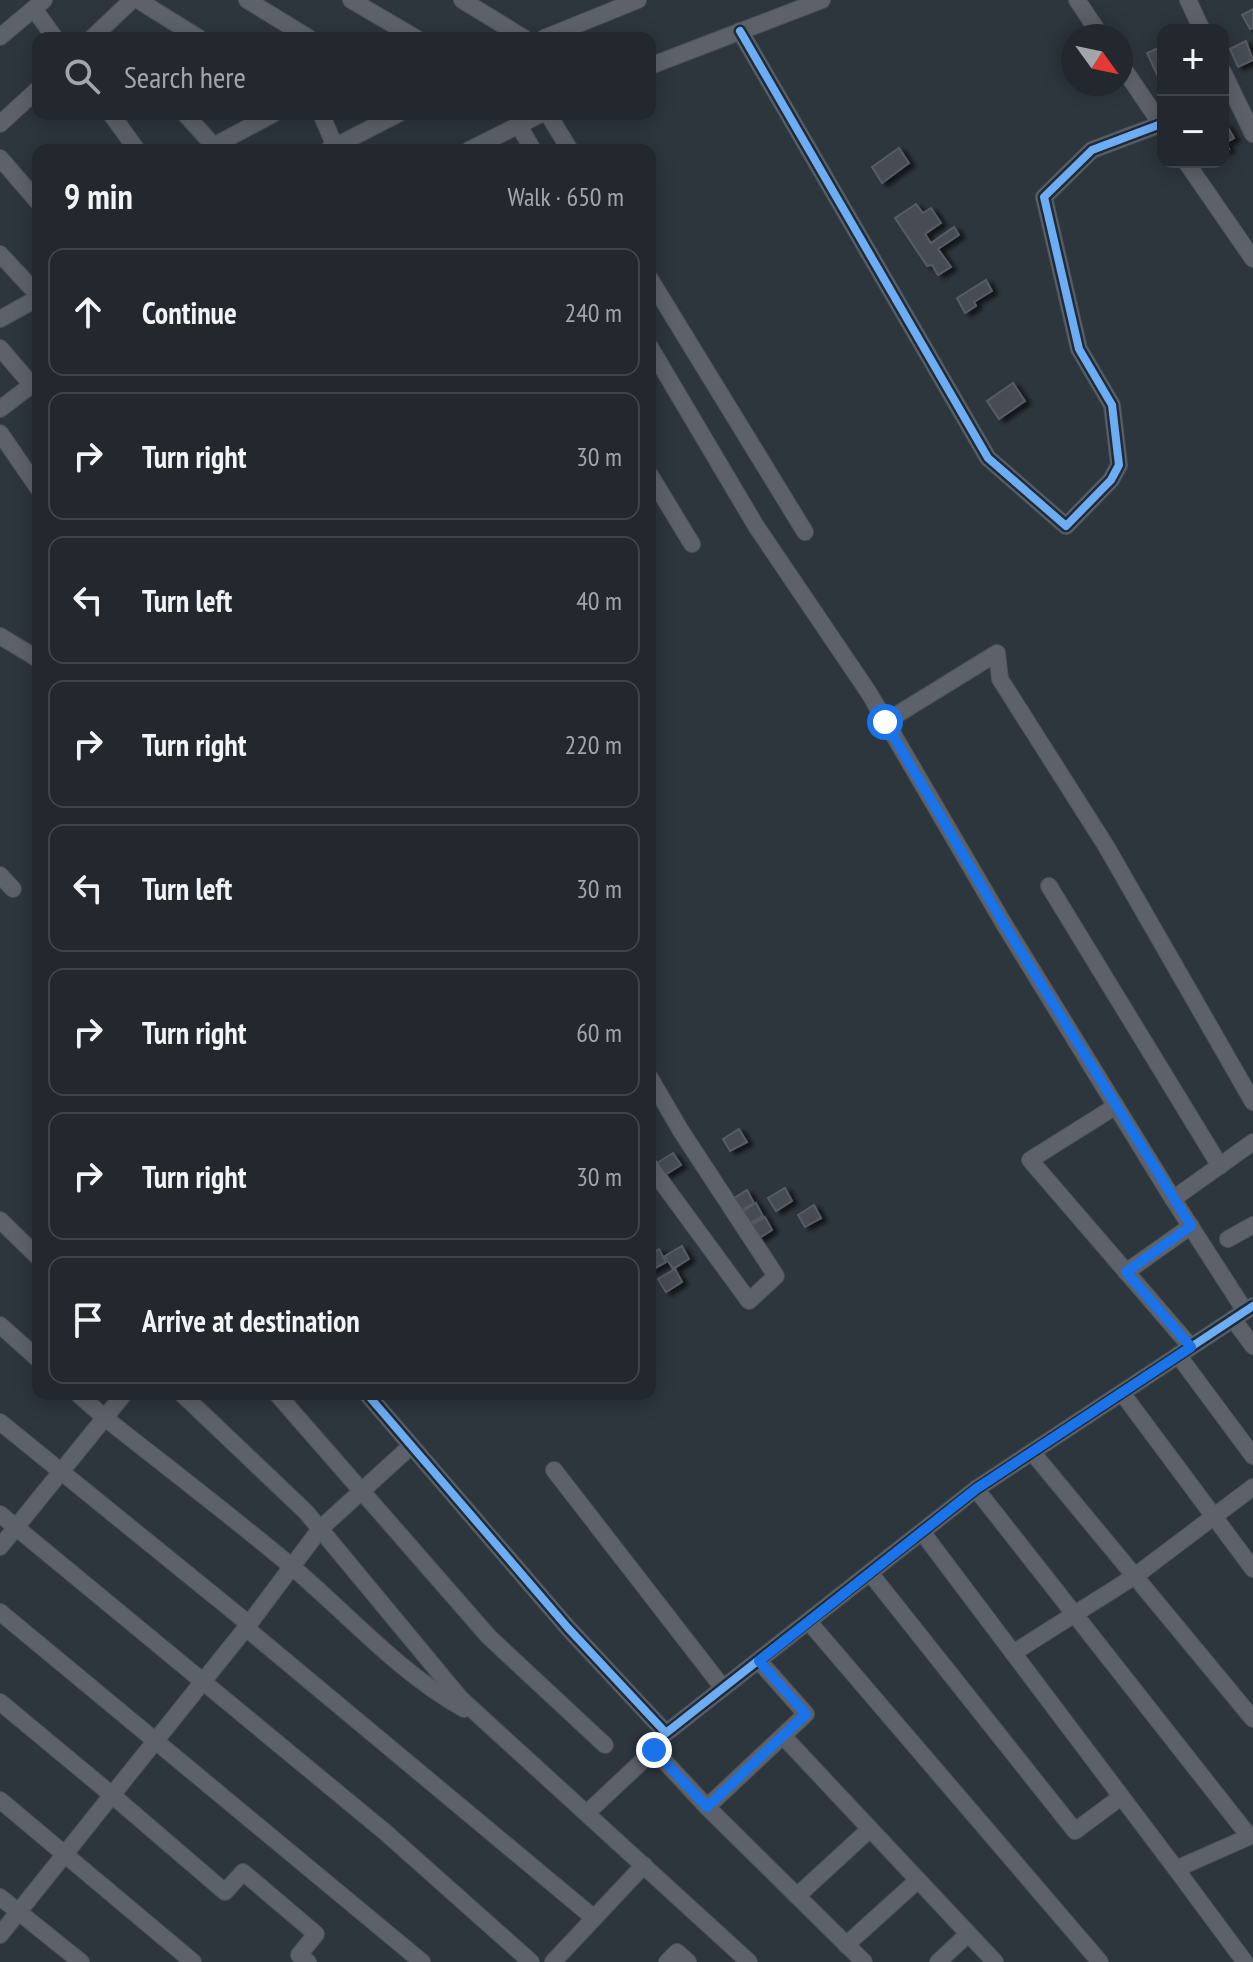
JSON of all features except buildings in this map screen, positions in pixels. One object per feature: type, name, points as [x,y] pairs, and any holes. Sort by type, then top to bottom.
[{"type":"street","points":[[111,32],[132,0]]},
{"type":"street","points":[[138,0],[189,32]]},
{"type":"street","points":[[247,0],[299,32]]},
{"type":"street","points":[[351,0],[406,32]]},
{"type":"street","points":[[462,0],[514,32]]},
{"type":"street","points":[[592,0],[611,11]]},
{"type":"street","points":[[559,32],[638,0]]},
{"type":"street","points":[[656,64],[822,0]]},
{"type":"street","points":[[1077,0],[1093,24]]},
{"type":"street","points":[[1188,0],[1199,24]]},
{"type":"street","points":[[0,14],[6,32],[39,4],[52,32]]},
{"type":"street","points":[[740,31],[988,458],[1066,526],[1111,480],[1119,465],[1112,405],[1079,349],[1044,197],[1092,150],[1157,128]]},
{"type":"street","points":[[1133,83],[1157,119]]},
{"type":"street","points":[[1229,84],[1253,134]]},
{"type":"street","points":[[0,124],[32,95]]},
{"type":"street","points":[[115,120],[133,144]]},
{"type":"street","points":[[189,120],[207,144]]},
{"type":"street","points":[[217,144],[262,120]]},
{"type":"street","points":[[323,120],[330,144]]},
{"type":"street","points":[[339,144],[386,120]]},
{"type":"street","points":[[480,144],[527,120]]},
{"type":"street","points":[[552,120],[566,144]]},
{"type":"street","points":[[518,124],[530,144]]},
{"type":"street","points":[[0,158],[32,195]]},
{"type":"street","points":[[1190,168],[1253,259]]},
{"type":"street","points":[[0,254],[32,290]]},
{"type":"street","points":[[656,289],[805,532]]},
{"type":"street","points":[[0,319],[32,300]]},
{"type":"street","points":[[0,348],[32,380]]},
{"type":"street","points":[[656,357],[756,526],[869,693],[1004,924],[1244,1312],[1253,1346]]},
{"type":"street","points":[[0,409],[32,384]]},
{"type":"street","points":[[0,433],[32,479]]},
{"type":"street","points":[[656,485],[692,544]]},
{"type":"street","points":[[0,636],[32,655]]},
{"type":"street","points":[[885,722],[997,653],[1000,679],[1106,846],[1253,1102]]},
{"type":"street","points":[[0,875],[13,889]]},
{"type":"street","points":[[1049,886],[1220,1166]]},
{"type":"street","points":[[656,1088],[776,1276],[749,1301],[656,1174]]},
{"type":"street","points":[[1116,1106],[1030,1160],[1126,1272],[1185,1351],[1253,1456]]},
{"type":"street","points":[[1173,1199],[1253,1142]]},
{"type":"street","points":[[0,1220],[32,1251]]},
{"type":"street","points":[[1228,1239],[1253,1225]]},
{"type":"street","points":[[1126,1272],[1191,1226]]},
{"type":"street","points":[[372,1400],[568,1628],[666,1733],[976,1489],[1244,1312]]},
{"type":"street","points":[[0,1325],[32,1354]]},
{"type":"street","points":[[1122,1393],[1253,1569]]},
{"type":"street","points":[[85,1400],[292,1567],[436,1694],[488,1723]]},
{"type":"street","points":[[0,1547],[119,1400]]},
{"type":"street","points":[[188,1400],[306,1512],[461,1699],[749,1962]]},
{"type":"street","points":[[282,1400],[489,1637],[605,1745]]},
{"type":"street","points":[[0,1422],[594,1918]]},
{"type":"street","points":[[0,1935],[248,1626],[320,1529],[411,1446]]},
{"type":"street","points":[[1032,1452],[1253,1719]]},
{"type":"street","points":[[554,1470],[723,1688]]},
{"type":"street","points":[[1013,1653],[1135,1576],[1253,1487]]},
{"type":"street","points":[[976,1489],[1251,1836],[1176,1869]]},
{"type":"street","points":[[0,1514],[385,1832],[531,1962]]},
{"type":"street","points":[[922,1532],[1245,1962]]},
{"type":"street","points":[[870,1573],[1075,1831],[1121,1797]]},
{"type":"street","points":[[0,1612],[422,1962]]},
{"type":"street","points":[[809,1622],[1100,1962]]},
{"type":"street","points":[[707,1807],[806,1714],[759,1661]]},
{"type":"street","points":[[0,1702],[225,1892],[243,1872],[316,1934],[299,1955],[308,1962]]},
{"type":"street","points":[[783,1736],[995,1962]]},
{"type":"street","points":[[587,1813],[654,1750],[707,1807],[864,1962]]},
{"type":"street","points":[[0,1800],[193,1962]]},
{"type":"street","points":[[797,1896],[870,1829]]},
{"type":"street","points":[[553,1962],[644,1865]]},
{"type":"street","points":[[846,1945],[918,1880]]},
{"type":"street","points":[[0,1897],[81,1962]]},
{"type":"street","points":[[938,1962],[968,1934]]},
{"type":"street","points":[[667,1962],[677,1952],[688,1962]]},
{"type":"cycle path","points":[[740,31],[988,458],[1066,526],[1111,480],[1119,465],[1112,405],[1079,349],[1044,197],[1092,150],[1157,126]]},
{"type":"cycle path","points":[[372,1400],[568,1628],[666,1733],[976,1489],[1253,1306]]},
{"type":"route","points":[[654,1750],[707,1807],[806,1714],[759,1661],[976,1489],[1191,1347],[1126,1272],[1191,1226],[1004,924],[885,722]]}]
